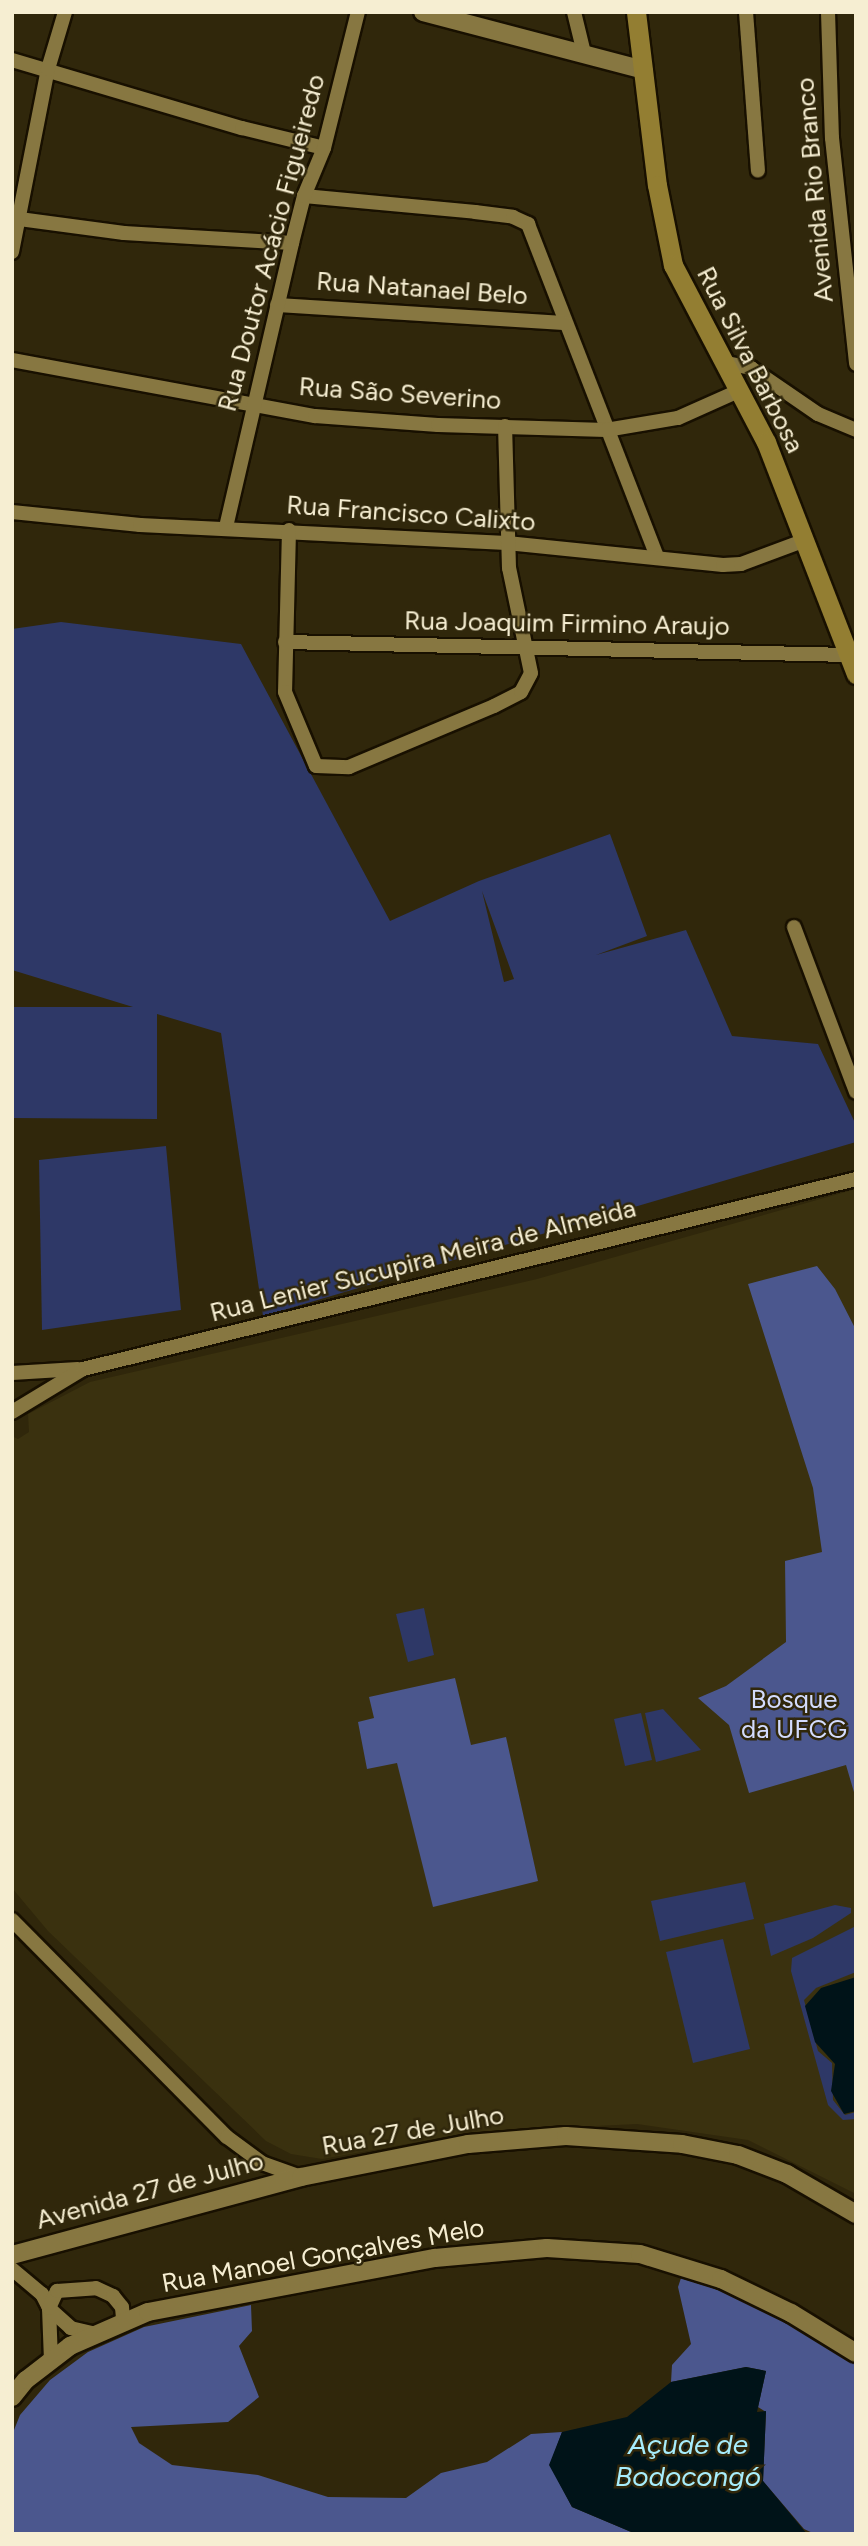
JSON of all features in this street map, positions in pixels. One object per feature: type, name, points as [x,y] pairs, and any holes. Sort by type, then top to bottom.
[{"type":"main road","name":"Rua Silva Barbosa","points":[[636,12],[657,185],[673,265],[741,390],[856,674]]},
{"type":"street","points":[[12,251],[15,219],[48,69],[65,12]]},
{"type":"street","name":"Rua Doutor Acácio Figueiredo","points":[[226,527],[276,304],[304,196],[324,148],[359,12]]},
{"type":"street","points":[[423,12],[644,70]]},
{"type":"street","points":[[574,12],[584,54]]},
{"type":"street","points":[[746,12],[758,171]]},
{"type":"street","name":"Avenida Rio Branco","points":[[828,12],[832,138],[856,364]]},
{"type":"street","points":[[12,60],[242,128],[324,148]]},
{"type":"street","points":[[304,196],[475,212],[513,217],[528,224],[564,323],[657,556]]},
{"type":"street","points":[[15,219],[124,233],[292,243]]},
{"type":"street","name":"Rua Natanael Belo","points":[[276,304],[564,323]]},
{"type":"street","name":"Rua São Severino","points":[[12,360],[254,406],[372,422],[606,429],[678,418],[741,390]]},
{"type":"street","points":[[727,363],[751,368],[818,414],[856,430]]},
{"type":"street","points":[[289,530],[285,692],[316,766],[349,767],[521,692],[531,673],[507,543],[505,426]]},
{"type":"street","name":"Rua Francisco Calixto","points":[[12,512],[64,519],[507,543],[733,565],[803,541]]},
{"type":"street","name":"Rua Joaquim Firmino Araujo","points":[[285,642],[848,655]]},
{"type":"street","points":[[794,927],[856,1093]]},
{"type":"street","name":"Rua Lenier Sucupira Meira de Almeida","points":[[12,1412],[32,1396],[83,1369],[856,1179]]},
{"type":"street","points":[[19,1372],[83,1369]]},
{"type":"street","points":[[19,1372],[32,1379],[32,1396]]},
{"type":"street","points":[[12,1920],[227,2137],[262,2163],[301,2178]]},
{"type":"street","name":"Rua 27 de Julho","points":[[301,2178],[468,2144],[566,2136],[622,2137],[738,2155],[796,2179],[856,2214]]},
{"type":"street","name":"Avenida 27 de Julho","points":[[12,2255],[301,2178]]},
{"type":"street","name":"Rua Manoel Gonçalves Melo","points":[[12,2397],[51,2360],[92,2333],[123,2319],[236,2293],[435,2258],[547,2248],[640,2254],[721,2279],[803,2320],[856,2353]]},
{"type":"street","points":[[12,2269],[39,2291],[62,2323],[92,2333]]},
{"type":"street","points":[[51,2360],[49,2308],[57,2291],[96,2288],[113,2296],[122,2307],[123,2319]]},
{"type":"shaded area","points":[[61,622],[241,644],[390,921],[479,881],[610,834],[647,936],[596,955],[686,930],[732,1036],[818,1044],[856,1125],[856,1142],[263,1316],[221,1033],[157,1014],[157,1119],[12,1118],[12,1007],[133,1007],[12,970],[12,629]],"holes":[[[482,891],[514,979],[504,982]]]},
{"type":"shaded area","points":[[166,1146],[181,1310],[42,1330],[39,1160]]},
{"type":"shaded area","points":[[856,1189],[856,2194],[748,2140],[637,2124],[474,2132],[322,2159],[291,2154],[266,2141],[48,1931],[12,1888],[12,1436],[18,1439],[29,1432],[28,1414],[90,1382],[537,1279]]},
{"type":"shaded area","points":[[424,1608],[434,1655],[408,1662],[396,1614]]},
{"type":"shaded area","points":[[663,1709],[701,1750],[656,1762],[645,1713]]},
{"type":"shaded area","points":[[641,1713],[652,1760],[625,1766],[614,1719]]},
{"type":"shaded area","points":[[745,1882],[754,1919],[660,1941],[651,1901]]},
{"type":"shaded area","points":[[835,1905],[851,1908],[851,1913],[813,1938],[771,1956],[764,1924]]},
{"type":"shaded area","points":[[856,1926],[856,1972],[816,1988],[804,2000],[818,2051],[832,2063],[833,2100],[845,2115],[856,2112],[856,2119],[843,2120],[828,2105],[791,1971],[792,1958]]},
{"type":"shaded area","points":[[723,1939],[750,2049],[693,2063],[666,1952]]},
{"type":"green space","name":"Bosque da UFCG","points":[[817,1266],[835,1289],[856,1330],[856,1799],[846,1765],[749,1793],[729,1725],[698,1698],[726,1686],[786,1642],[785,1561],[822,1552],[813,1488],[748,1284]]},
{"type":"green space","points":[[455,1678],[471,1745],[506,1737],[538,1881],[433,1907],[397,1763],[367,1769],[358,1722],[374,1718],[369,1697]]},
{"type":"green space","points":[[683,2272],[719,2283],[856,2358],[856,2534],[815,2534],[804,2529],[763,2481],[766,2412],[758,2407],[766,2371],[746,2367],[671,2382],[672,2365],[691,2344],[678,2287]]},
{"type":"green space","points":[[251,2305],[252,2331],[239,2346],[259,2397],[228,2422],[131,2427],[139,2443],[172,2465],[258,2475],[328,2497],[406,2498],[441,2473],[487,2462],[531,2434],[562,2432],[550,2465],[572,2507],[636,2534],[12,2534],[12,2435],[20,2415],[50,2380],[88,2352],[144,2327]]},
{"type":"water","points":[[856,1977],[856,2111],[844,2114],[831,2091],[835,2064],[815,2042],[805,2006],[821,1988]]},
{"type":"water","name":"Açude de Bodocongó","points":[[746,2367],[766,2371],[757,2412],[766,2411],[763,2481],[807,2534],[636,2534],[572,2507],[549,2465],[562,2432],[627,2417],[671,2382]]}]
